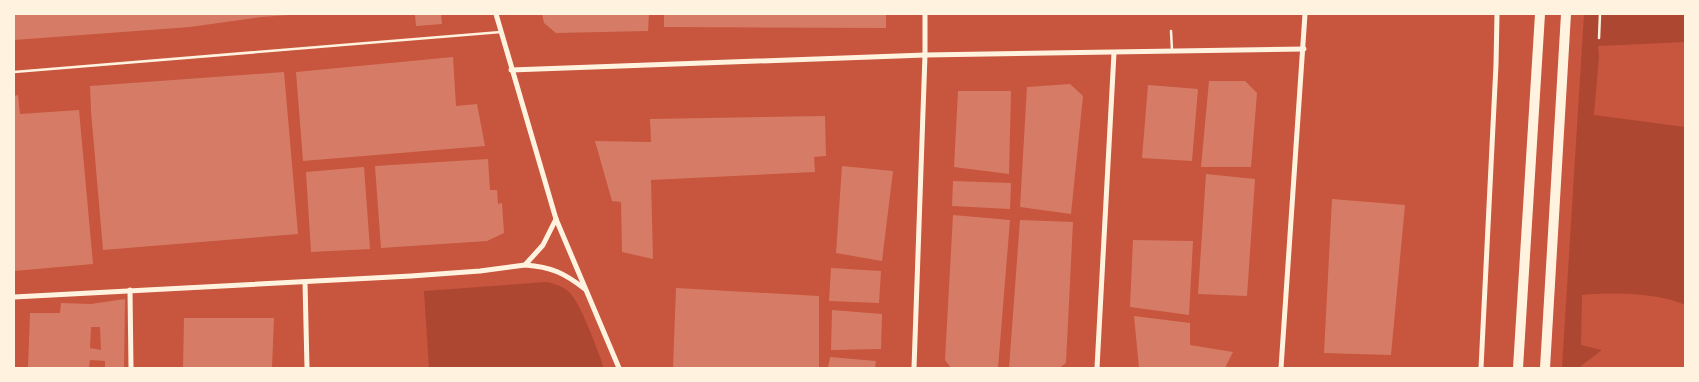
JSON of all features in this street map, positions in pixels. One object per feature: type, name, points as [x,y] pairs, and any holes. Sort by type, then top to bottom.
[{"type":"highway","points":[[1518,368],[1540,14]]},
{"type":"highway","points":[[1545,368],[1566,14]]},
{"type":"street","points":[[496,14],[556,219],[619,368]]},
{"type":"street","points":[[914,368],[925,14]]},
{"type":"street","points":[[1281,368],[1305,14]]},
{"type":"street","points":[[1481,368],[1497,14]]},
{"type":"street","points":[[512,70],[925,55],[1304,49]]},
{"type":"street","points":[[1097,368],[1114,53]]},
{"type":"street","points":[[525,265],[543,244],[556,219]]},
{"type":"street","points":[[14,297],[305,282],[480,271],[525,265],[548,267],[560,272],[586,290]]},
{"type":"street","points":[[305,282],[308,368]]},
{"type":"street","points":[[130,290],[131,368]]},
{"type":"lane","points":[[1172,31],[1172,52]]},
{"type":"lane","points":[[14,72],[501,32]]},
{"type":"path","points":[[1599,38],[1600,14]]},
{"type":"shaded area","points":[[1584,14],[1685,14],[1685,42],[1598,46],[1599,56],[1594,115],[1685,127],[1685,305],[1662,298],[1635,294],[1582,295],[1581,345],[1602,350],[1581,366],[1581,368],[1562,368]]},
{"type":"shaded area","points":[[547,282],[556,284],[568,291],[578,304],[603,368],[429,368],[424,291]]},
{"type":"building","points":[[14,14],[289,15],[190,27],[14,40]]},
{"type":"building","points":[[415,14],[441,14],[442,24],[416,26]]},
{"type":"building","points":[[542,14],[649,14],[648,31],[556,33],[544,23]]},
{"type":"building","points":[[664,14],[886,14],[886,28],[664,27]]},
{"type":"building","points":[[453,57],[456,106],[477,104],[485,146],[303,161],[296,72]]},
{"type":"building","points":[[284,72],[298,234],[103,250],[90,86]]},
{"type":"building","points":[[1209,81],[1245,81],[1257,93],[1251,167],[1201,167]]},
{"type":"building","points":[[1070,84],[1083,96],[1071,214],[1020,207],[1027,87]]},
{"type":"building","points":[[1148,85],[1198,89],[1192,161],[1142,158]]},
{"type":"building","points":[[958,91],[1011,91],[1009,174],[954,167]]},
{"type":"building","points":[[18,95],[20,114],[79,110],[93,264],[14,271],[14,96]]},
{"type":"building","points":[[825,116],[826,156],[814,157],[815,172],[651,180],[653,259],[622,252],[621,202],[612,201],[595,141],[651,142],[650,119]]},
{"type":"building","points":[[488,159],[490,190],[497,190],[498,204],[502,203],[504,233],[487,241],[381,248],[375,166]]},
{"type":"building","points":[[842,166],[893,171],[882,261],[836,253]]},
{"type":"building","points":[[364,167],[370,249],[311,252],[306,172]]},
{"type":"building","points":[[1206,174],[1255,179],[1247,296],[1198,294]]},
{"type":"building","points":[[953,181],[1011,183],[1010,209],[952,206]]},
{"type":"building","points":[[1332,199],[1405,205],[1391,355],[1324,353]]},
{"type":"building","points":[[953,215],[1010,220],[998,368],[951,368],[945,360]]},
{"type":"building","points":[[1020,220],[1073,222],[1066,363],[1059,368],[1009,368]]},
{"type":"building","points":[[1133,240],[1193,241],[1189,315],[1130,307]]},
{"type":"building","points":[[831,268],[881,271],[879,303],[829,301]]},
{"type":"building","points":[[676,288],[819,296],[819,368],[673,368]]},
{"type":"building","points":[[125,299],[124,368],[105,368],[105,361],[90,360],[89,368],[28,368],[30,313],[60,313],[61,303],[91,304]],"holes":[[[91,327],[100,327],[101,350],[90,348]]]},
{"type":"building","points":[[832,310],[882,314],[881,349],[831,350]]},
{"type":"building","points":[[1134,316],[1190,323],[1190,345],[1233,352],[1225,368],[1139,368]]},
{"type":"building","points":[[184,318],[274,318],[272,368],[183,368]]},
{"type":"building","points":[[830,357],[876,361],[875,368],[828,368]]}]
